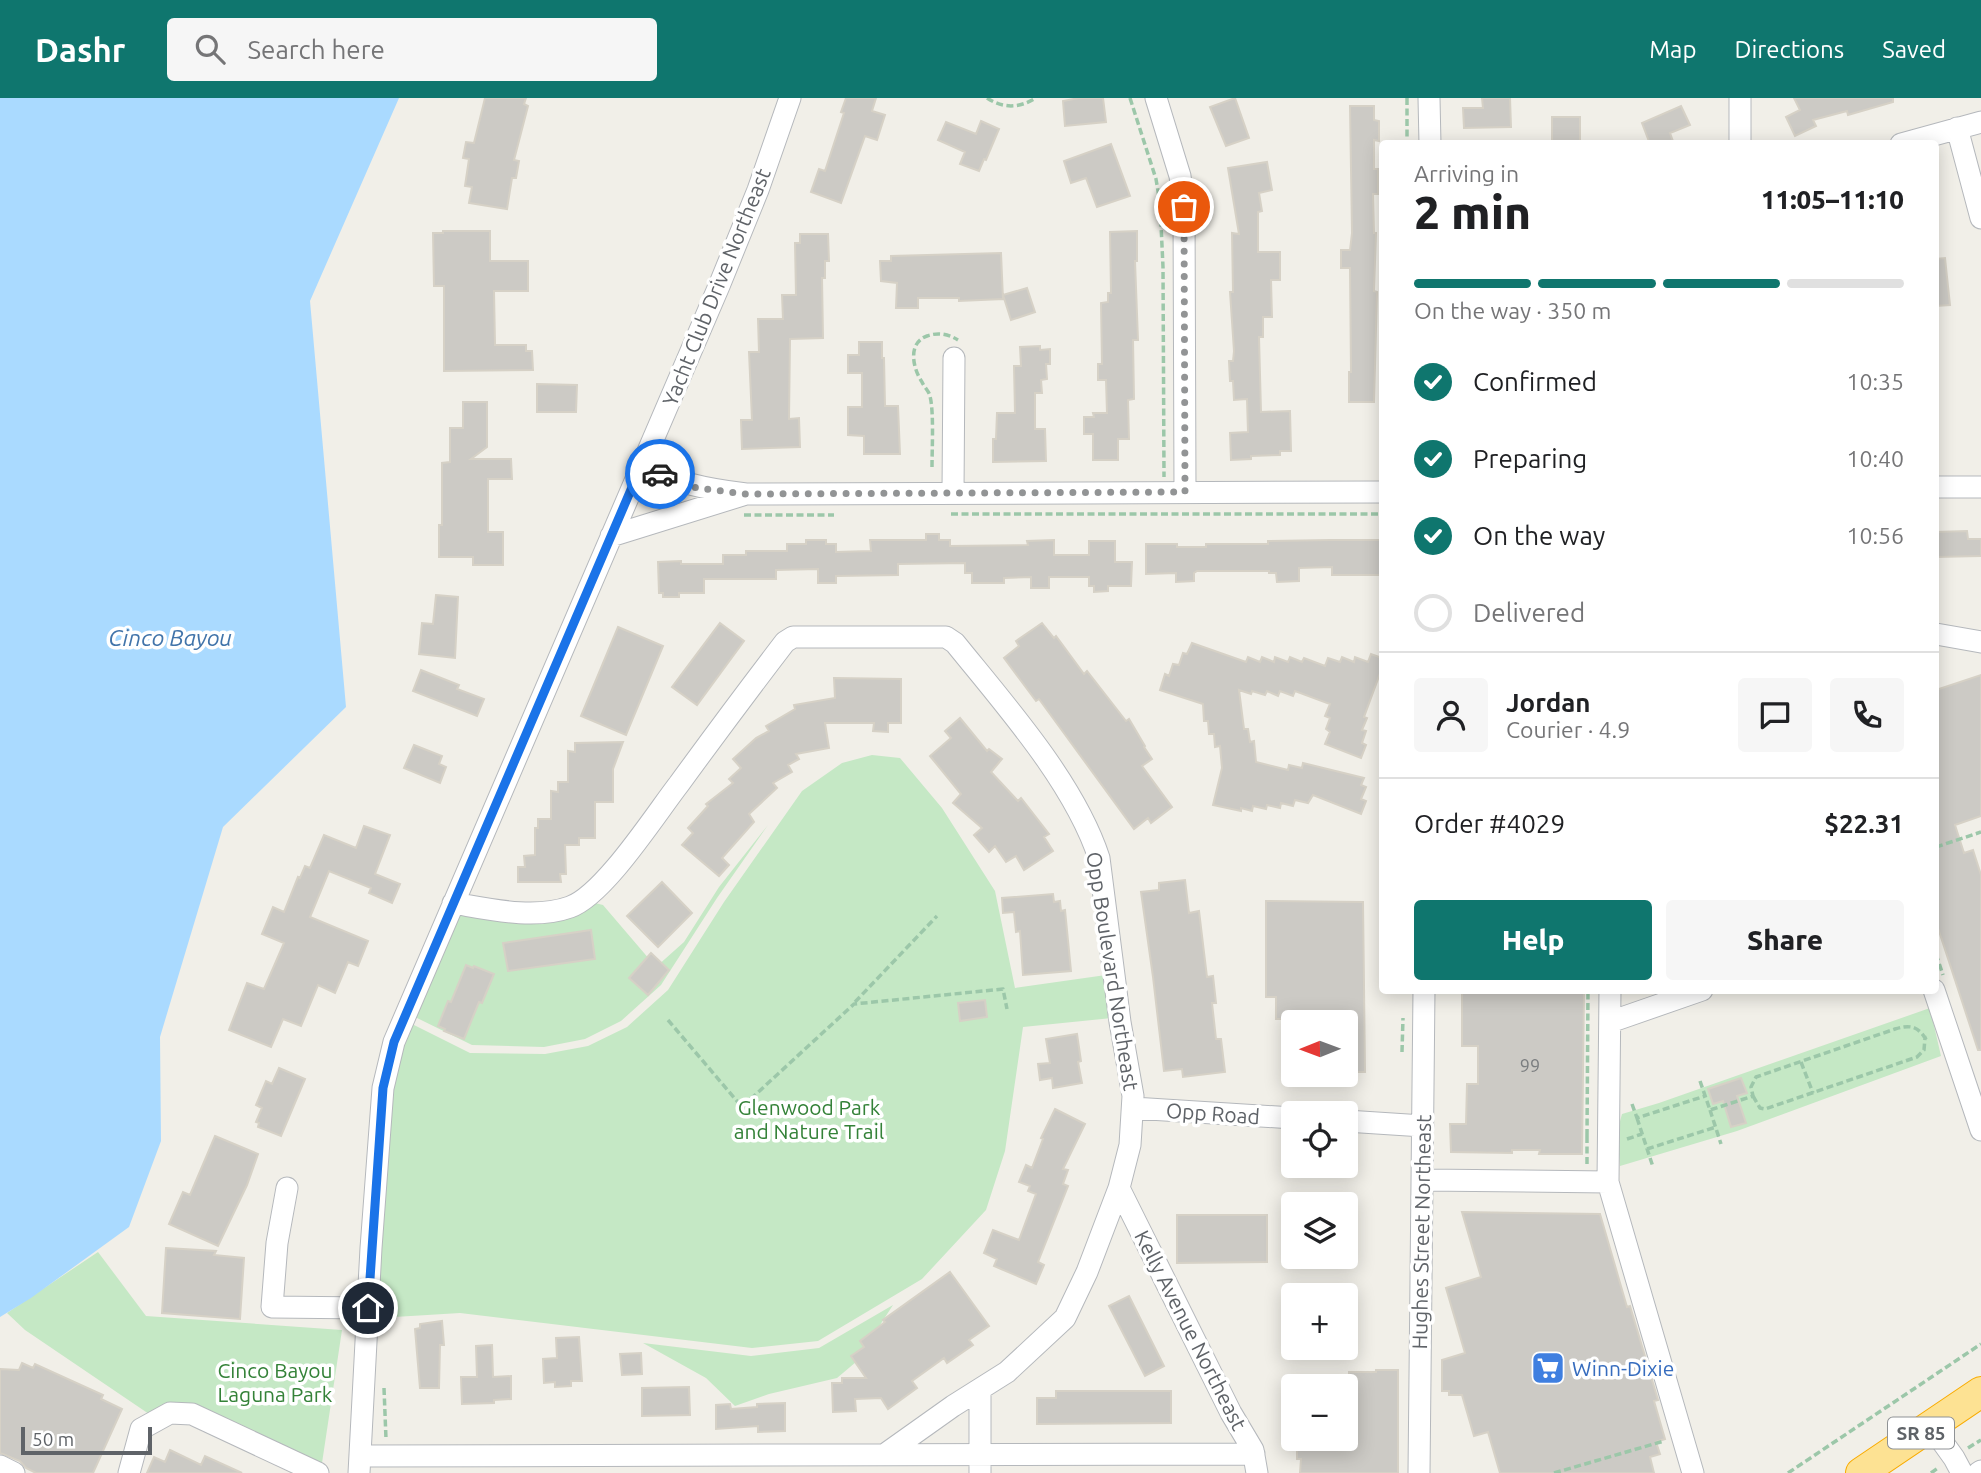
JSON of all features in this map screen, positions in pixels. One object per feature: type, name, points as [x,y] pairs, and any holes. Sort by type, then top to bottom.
[{"type":"highway","name":"SR 85","points":[[1861,1473],[1981,1392]]},
{"type":"street","name":"Yacht Club Drive Northeast","points":[[360,1465],[383,1088],[389,1061],[400,1027],[724,274],[758,190],[790,98]]},
{"type":"street","points":[[1156,98],[1180,176],[1184,207],[1185,492]]},
{"type":"street","points":[[1429,98],[1430,140]]},
{"type":"street","points":[[1740,98],[1740,140]]},
{"type":"street","points":[[1914,140],[1981,122]]},
{"type":"street","points":[[1957,128],[1981,218]]},
{"type":"street","points":[[953,492],[954,358]]},
{"type":"street","points":[[642,464],[668,478],[697,488],[746,494],[1379,492]]},
{"type":"street","points":[[1939,487],[1981,487]]},
{"type":"street","points":[[611,536],[746,494]]},
{"type":"street","points":[[1939,635],[1981,642]]},
{"type":"street","name":"Opp Boulevard Northeast","points":[[453,903],[542,912],[571,906],[587,898],[644,830],[785,642],[793,638],[946,637],[955,643],[971,662],[1055,773],[1094,843],[1102,874],[1120,1022],[1133,1096],[1130,1146],[1119,1188],[1087,1272],[1065,1318],[1007,1372],[884,1455]]},
{"type":"street","name":"Hughes Street Northeast","points":[[1419,1473],[1424,994]]},
{"type":"street","points":[[1610,994],[1608,1182],[1693,1473]]},
{"type":"street","points":[[1610,1022],[1690,994]]},
{"type":"street","points":[[1935,994],[1981,1130]]},
{"type":"street","name":"Opp Road","points":[[1133,1108],[1281,1117]]},
{"type":"street","points":[[1358,1122],[1423,1126]]},
{"type":"street","points":[[1422,1180],[1608,1182]]},
{"type":"street","points":[[287,1188],[276,1243],[272,1307],[368,1308]]},
{"type":"street","name":"Kelly Avenue Northeast","points":[[1119,1188],[1256,1464]]},
{"type":"street","points":[[980,1390],[980,1464]]},
{"type":"street","points":[[129,1473],[141,1429],[170,1413],[192,1414],[318,1473]]},
{"type":"street","points":[[1931,1426],[1962,1473]]},
{"type":"street","points":[[360,1465],[387,1456],[699,1464],[884,1455],[980,1464],[1256,1464]]},
{"type":"street","points":[[0,1466],[14,1473]]},
{"type":"path","points":[[987,98],[1002,106],[1026,104],[1036,98]]},
{"type":"path","points":[[1130,98],[1156,179],[1160,203],[1163,267],[1164,514]]},
{"type":"path","points":[[1407,98],[1407,140]]},
{"type":"path","points":[[946,514],[1379,514]]},
{"type":"path","points":[[734,515],[841,515]]},
{"type":"path","points":[[1939,846],[1981,832]]},
{"type":"path","points":[[667,1020],[742,1107],[854,1004],[937,915]]},
{"type":"path","points":[[854,1004],[1003,989],[1007,1009]]},
{"type":"path","points":[[1587,1136],[1588,994]]},
{"type":"path","points":[[1906,1026],[1919,1030],[1925,1038],[1924,1050],[1917,1057],[1813,1093],[1765,1109],[1756,1104],[1753,1096],[1751,1087],[1756,1077],[1906,1026]]},
{"type":"path","points":[[1925,1038],[1948,1030]]},
{"type":"path","points":[[1801,1062],[1813,1093]]},
{"type":"path","points":[[1700,1081],[1721,1143]]},
{"type":"path","points":[[1637,1118],[1704,1096]]},
{"type":"path","points":[[1710,1110],[1753,1096]]},
{"type":"path","points":[[1632,1104],[1653,1167]]},
{"type":"path","points":[[1647,1149],[1716,1127]]},
{"type":"path","points":[[1788,1473],[1979,1345],[1981,1352]]},
{"type":"path","points":[[384,1386],[387,1456]]},
{"type":"path","points":[[1554,1473],[1682,1435]]},
{"type":"green space","name":"Glenwood Park and Nature Trail","points":[[872,755],[900,758],[942,808],[995,891],[1015,988],[1106,975],[1112,1018],[1023,1027],[1005,1151],[986,1210],[922,1279],[818,1341],[752,1348],[460,1313],[378,1318],[377,1299],[394,1068],[408,1022],[470,1053],[545,1054],[588,1046],[627,1027],[668,990],[724,902],[802,791],[842,763]]},
{"type":"green space","points":[[768,825],[661,985],[621,1021],[585,1039],[544,1047],[472,1045],[415,1017],[460,913],[595,903],[603,905],[656,967],[684,942],[719,887]]},
{"type":"green space","points":[[1930,1008],[1941,1056],[1737,1131],[1620,1166],[1617,1132],[1622,1114]]},
{"type":"green space","name":"Cinco Bayou Laguna Park","points":[[98,1252],[146,1316],[342,1330],[322,1463],[224,1423],[149,1414],[25,1330],[7,1313]]},
{"type":"green space","points":[[893,1305],[856,1362],[837,1378],[769,1394],[735,1406],[706,1378],[643,1343],[751,1356],[819,1348]]},
{"type":"water","name":"Cinco Bayou","points":[[0,98],[399,98],[310,301],[346,707],[223,827],[160,1037],[161,1141],[129,1227],[31,1298],[0,1317]]},
{"type":"building","points":[[485,98],[526,98],[524,104],[528,106],[514,160],[519,161],[516,178],[512,178],[507,209],[469,203],[472,187],[465,186],[469,159],[463,158],[466,142],[474,143]]},
{"type":"building","points":[[846,98],[876,98],[872,111],[885,115],[877,140],[865,136],[841,203],[811,192],[819,169],[825,171],[844,113],[841,112]]},
{"type":"building","points":[[1103,98],[1106,122],[1065,126],[1063,101]]},
{"type":"building","points":[[1235,98],[1249,138],[1226,146],[1210,107]]},
{"type":"building","points":[[1482,98],[1510,98],[1511,127],[1464,128],[1463,108],[1483,108]]},
{"type":"building","points":[[1794,98],[1893,98],[1893,102],[1848,115],[1847,111],[1813,120],[1816,126],[1795,136],[1786,117],[1800,110]]},
{"type":"building","points":[[1350,106],[1374,106],[1374,120],[1379,121],[1379,141],[1374,140],[1374,169],[1378,169],[1378,194],[1373,194],[1376,233],[1374,291],[1377,292],[1374,402],[1349,402],[1350,268],[1341,268],[1341,250],[1350,250],[1352,233]]},
{"type":"building","points":[[1681,106],[1690,125],[1670,133],[1673,140],[1648,140],[1642,123]]},
{"type":"building","points":[[1552,117],[1580,117],[1580,140],[1552,140]]},
{"type":"building","points":[[981,121],[999,129],[979,171],[960,164],[965,152],[938,140],[946,122],[976,134]]},
{"type":"building","points":[[1111,144],[1130,196],[1097,207],[1086,178],[1071,183],[1064,161]]},
{"type":"building","points":[[1267,162],[1272,190],[1259,193],[1262,211],[1258,212],[1258,252],[1280,252],[1280,280],[1271,280],[1272,317],[1263,317],[1263,337],[1259,337],[1261,412],[1290,411],[1291,451],[1280,451],[1280,455],[1231,460],[1230,433],[1248,432],[1247,399],[1234,400],[1233,381],[1230,381],[1229,361],[1233,361],[1234,351],[1230,292],[1233,292],[1232,233],[1239,234],[1228,168]]},
{"type":"building","points":[[490,231],[490,261],[528,261],[528,291],[494,291],[495,345],[526,345],[526,351],[532,351],[533,370],[444,371],[444,286],[434,286],[433,233]]},
{"type":"building","points":[[1137,231],[1135,261],[1138,340],[1133,340],[1134,399],[1128,400],[1129,439],[1118,439],[1118,460],[1093,460],[1093,434],[1084,434],[1084,417],[1094,417],[1093,413],[1107,413],[1106,380],[1098,380],[1098,364],[1102,364],[1101,303],[1108,302],[1108,293],[1111,293],[1110,232]]},
{"type":"building","points":[[800,234],[828,234],[829,261],[825,261],[825,278],[822,278],[823,338],[790,339],[789,419],[799,418],[800,447],[742,449],[741,420],[752,420],[749,352],[759,352],[758,319],[783,319],[782,295],[796,295],[795,243],[800,243]]},
{"type":"building","points":[[1001,253],[1003,299],[959,301],[959,298],[918,298],[918,308],[896,308],[897,283],[881,281],[880,261],[891,261],[891,256]]},
{"type":"building","points":[[1945,258],[1950,305],[1939,306],[1939,259]]},
{"type":"building","points":[[1027,288],[1035,312],[1011,320],[1003,295]]},
{"type":"building","points":[[859,342],[882,342],[885,406],[898,406],[900,454],[864,454],[864,436],[848,435],[848,407],[862,407],[862,373],[848,373],[848,355],[859,355]]},
{"type":"building","points":[[1040,346],[1040,350],[1050,349],[1050,364],[1046,364],[1047,379],[1041,380],[1042,393],[1035,393],[1035,429],[1045,429],[1046,461],[993,462],[997,413],[1015,413],[1014,366],[1021,366],[1020,347]]},
{"type":"building","points":[[537,384],[577,385],[576,412],[537,412]]},
{"type":"building","points":[[463,402],[487,402],[487,447],[471,459],[511,459],[512,479],[488,479],[488,532],[503,532],[503,565],[473,565],[473,557],[439,557],[442,463],[450,462],[450,428],[463,428]]},
{"type":"building","points":[[1967,531],[1968,539],[1981,539],[1981,556],[1939,557],[1939,532]]},
{"type":"building","points":[[926,534],[939,534],[939,540],[950,540],[950,546],[1028,545],[1027,541],[1054,540],[1054,555],[1089,555],[1089,541],[1115,541],[1115,562],[1132,562],[1131,586],[1108,586],[1108,591],[1094,592],[1094,586],[1089,586],[1089,577],[1049,577],[1049,588],[1031,588],[1031,577],[1004,578],[1004,583],[972,583],[972,573],[965,573],[965,563],[898,564],[898,575],[836,576],[836,583],[818,583],[818,569],[776,570],[776,579],[704,579],[704,593],[679,593],[679,597],[663,597],[663,593],[659,593],[658,562],[723,564],[723,555],[746,555],[746,551],[787,551],[787,544],[806,544],[806,540],[826,540],[826,544],[836,544],[836,552],[871,551],[870,540],[926,540]]},
{"type":"building","points":[[1379,540],[1379,575],[1332,575],[1332,567],[1299,568],[1299,581],[1277,582],[1276,573],[1269,571],[1197,571],[1194,573],[1194,581],[1176,582],[1176,573],[1146,574],[1146,544],[1206,547],[1206,544],[1268,544],[1268,541]]},
{"type":"building","points":[[436,595],[458,597],[455,658],[419,654],[422,623],[433,624]]},
{"type":"building","points":[[720,623],[744,641],[697,705],[672,687]]},
{"type":"building","points":[[1042,623],[1054,638],[1056,636],[1084,674],[1087,671],[1126,721],[1129,719],[1145,746],[1152,759],[1142,766],[1172,807],[1151,823],[1148,818],[1134,829],[1039,699],[1036,701],[1004,658],[1019,646],[1016,641]]},
{"type":"building","points":[[618,627],[663,646],[626,735],[581,716]]},
{"type":"building","points":[[1192,643],[1246,662],[1248,657],[1260,662],[1262,657],[1274,662],[1275,657],[1288,662],[1290,657],[1302,662],[1304,658],[1325,666],[1328,658],[1340,662],[1342,657],[1354,662],[1355,657],[1368,662],[1371,654],[1379,657],[1379,676],[1364,717],[1367,718],[1362,730],[1366,731],[1362,743],[1366,745],[1361,758],[1325,744],[1330,732],[1326,729],[1330,718],[1325,716],[1330,704],[1295,691],[1293,696],[1280,691],[1278,696],[1267,691],[1265,695],[1239,690],[1244,729],[1248,729],[1250,742],[1254,741],[1256,762],[1288,770],[1289,765],[1302,768],[1303,763],[1364,778],[1361,785],[1366,787],[1361,799],[1366,801],[1361,814],[1313,795],[1308,803],[1295,800],[1293,806],[1281,803],[1280,808],[1267,805],[1266,809],[1253,806],[1252,811],[1213,805],[1222,768],[1220,746],[1215,747],[1214,734],[1209,734],[1208,721],[1204,721],[1203,704],[1160,690],[1165,674],[1169,676],[1173,664],[1179,665],[1183,653],[1187,654]]},
{"type":"building","points":[[421,670],[459,685],[457,689],[484,699],[477,716],[413,691]]},
{"type":"building","points":[[1981,675],[1981,816],[1955,825],[1964,853],[1973,850],[1981,875],[1981,1050],[1978,1050],[1939,931],[1939,689]]},
{"type":"building","points":[[834,678],[901,679],[901,723],[888,723],[888,732],[873,731],[874,723],[825,723],[829,748],[796,754],[799,759],[788,765],[792,772],[773,783],[777,788],[749,814],[754,822],[722,858],[729,865],[719,876],[682,845],[693,833],[688,828],[708,806],[706,804],[733,783],[729,779],[741,768],[733,759],[756,738],[769,731],[766,726],[795,709],[794,705],[835,698]]},
{"type":"building","points":[[960,718],[987,751],[989,749],[1002,759],[991,772],[1018,801],[1021,798],[1049,834],[1044,837],[1053,851],[1024,870],[1016,856],[1006,862],[995,846],[989,852],[974,835],[982,828],[953,803],[961,794],[930,756],[951,738],[945,731]]},
{"type":"building","points":[[623,742],[613,769],[613,802],[595,802],[595,838],[579,838],[579,845],[565,845],[566,874],[560,874],[561,882],[518,882],[518,867],[525,867],[524,856],[535,855],[535,828],[538,828],[538,819],[551,819],[551,791],[558,792],[558,782],[568,782],[568,751],[575,752],[575,743]]},
{"type":"building","points":[[414,745],[442,756],[439,764],[446,767],[440,783],[404,768]]},
{"type":"building","points":[[364,826],[390,835],[375,874],[400,884],[392,903],[369,893],[371,888],[329,871],[310,917],[368,941],[358,966],[348,962],[335,993],[318,985],[301,1026],[283,1019],[271,1047],[229,1030],[247,983],[264,989],[284,943],[262,934],[273,907],[284,912],[298,877],[300,878],[305,866],[310,868],[324,835],[356,848]]},
{"type":"building","points":[[1185,880],[1189,913],[1199,911],[1207,977],[1213,976],[1216,1003],[1212,1003],[1216,1039],[1221,1039],[1225,1072],[1183,1077],[1182,1069],[1164,1071],[1141,892],[1159,890],[1159,883]]},
{"type":"building","points":[[662,882],[692,913],[658,947],[627,916]]},
{"type":"building","points":[[1053,894],[1054,902],[1060,901],[1061,911],[1065,910],[1071,971],[1023,975],[1020,931],[1016,932],[1014,912],[1003,913],[1002,898]]},
{"type":"building","points":[[1266,901],[1363,902],[1365,1072],[1358,1072],[1358,1010],[1281,1010],[1281,1019],[1276,1019],[1276,997],[1266,997]]},
{"type":"building","points":[[591,930],[595,959],[508,971],[503,943]]},
{"type":"building","points":[[651,953],[669,970],[648,995],[629,978]]},
{"type":"building","points":[[466,965],[494,974],[464,1039],[438,1026]]},
{"type":"building","points":[[1462,994],[1584,994],[1582,1154],[1539,1154],[1540,1150],[1512,1150],[1512,1153],[1451,1152],[1450,1124],[1466,1124],[1467,1084],[1478,1084],[1478,1046],[1462,1046]]},
{"type":"building","points":[[985,1000],[987,1017],[960,1021],[958,1003]]},
{"type":"building","points":[[1077,1034],[1082,1083],[1053,1088],[1052,1078],[1040,1080],[1038,1064],[1050,1063],[1046,1039]]},
{"type":"building","points":[[279,1068],[305,1079],[281,1136],[258,1127],[259,1123],[256,1122],[262,1108],[256,1105],[266,1081],[272,1084]]},
{"type":"building","points":[[1741,1078],[1747,1093],[1737,1096],[1746,1123],[1731,1127],[1723,1101],[1713,1104],[1708,1089]]},
{"type":"building","points":[[1055,1109],[1085,1124],[1063,1169],[1068,1170],[1063,1184],[1068,1186],[1038,1262],[1044,1265],[1036,1284],[994,1266],[997,1259],[984,1253],[993,1230],[1019,1240],[1036,1194],[1028,1191],[1030,1186],[1019,1182],[1026,1165],[1032,1168],[1043,1139],[1041,1138]]},
{"type":"building","points":[[215,1136],[258,1154],[247,1185],[218,1246],[169,1224],[183,1192],[190,1195]]},
{"type":"building","name":"Winn-Dixie","points":[[1462,1212],[1600,1214],[1658,1400],[1654,1401],[1665,1439],[1656,1442],[1660,1454],[1650,1457],[1654,1473],[1500,1473],[1488,1432],[1474,1436],[1462,1395],[1449,1395],[1449,1391],[1442,1391],[1442,1360],[1465,1353],[1446,1288],[1481,1277]]},
{"type":"building","points":[[1177,1215],[1267,1215],[1267,1262],[1177,1263]]},
{"type":"building","points":[[166,1248],[216,1251],[214,1255],[244,1258],[240,1319],[162,1313]]},
{"type":"building","points":[[950,1272],[989,1326],[969,1340],[973,1345],[947,1363],[944,1358],[912,1381],[917,1388],[888,1409],[881,1398],[855,1399],[856,1411],[833,1412],[832,1383],[842,1383],[842,1378],[866,1378],[851,1356],[864,1347],[860,1341],[885,1322],[883,1320]]},
{"type":"building","points":[[1129,1296],[1164,1366],[1145,1376],[1109,1306]]},
{"type":"building","points":[[442,1321],[444,1345],[440,1345],[439,1388],[420,1388],[415,1329],[420,1328],[420,1324]]},
{"type":"building","points":[[579,1337],[582,1381],[571,1381],[571,1386],[555,1387],[555,1382],[544,1383],[543,1359],[557,1358],[556,1338]]},
{"type":"building","points":[[492,1345],[493,1377],[511,1376],[511,1399],[494,1400],[494,1403],[462,1404],[461,1377],[477,1377],[476,1346]]},
{"type":"building","points":[[641,1353],[642,1374],[622,1375],[620,1354]]},
{"type":"building","points":[[22,1363],[33,1368],[35,1364],[103,1395],[101,1399],[122,1409],[93,1473],[36,1473],[20,1461],[0,1453],[0,1369],[19,1370]]},
{"type":"building","points":[[1398,1370],[1398,1473],[1300,1473],[1301,1459],[1297,1459],[1297,1451],[1358,1451],[1358,1374],[1349,1372]]},
{"type":"building","points":[[689,1387],[690,1415],[642,1416],[642,1388]]},
{"type":"building","points":[[1056,1391],[1171,1391],[1171,1423],[1037,1424],[1037,1398],[1056,1398]]},
{"type":"building","points":[[785,1403],[785,1431],[758,1432],[758,1426],[716,1429],[716,1405],[730,1404],[731,1409]]},
{"type":"building","points":[[170,1450],[201,1465],[205,1456],[242,1473],[147,1473],[154,1457],[165,1462]]},
{"type":"way so far","points":[[660,474],[697,488],[746,494],[1185,492],[1184,207]]},
{"type":"place","name":"Winn-Dixie","points":[[1548,1368]]},
{"type":"route","points":[[368,1308],[383,1088],[394,1042],[642,464],[660,474]]}]
